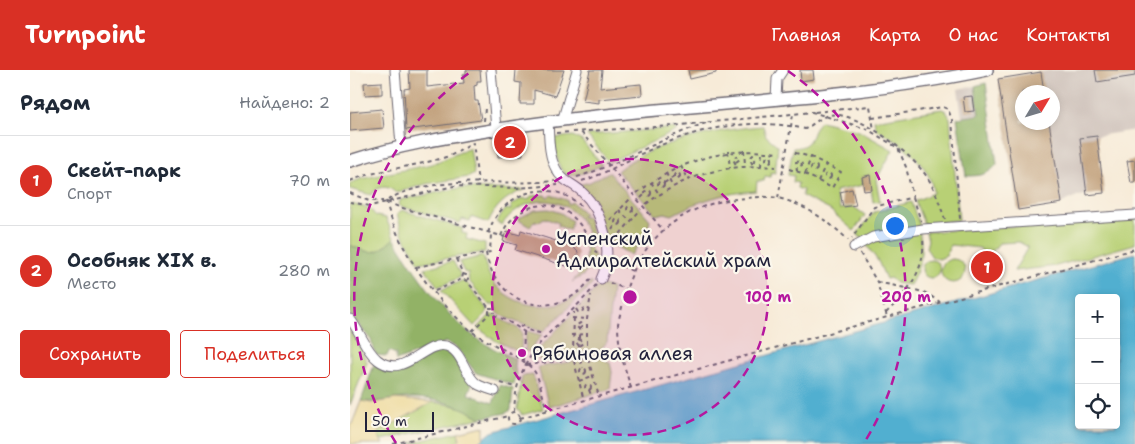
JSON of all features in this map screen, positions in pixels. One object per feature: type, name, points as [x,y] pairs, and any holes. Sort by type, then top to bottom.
[{"type":"main road","points":[[350,161],[402,146],[548,120],[776,99],[951,79],[987,70]]},
{"type":"street","points":[[395,70],[402,146]]},
{"type":"street","points":[[491,70],[496,129]]},
{"type":"street","points":[[563,118],[578,70]]},
{"type":"street","points":[[776,99],[777,79],[783,70]]},
{"type":"street","points":[[548,120],[551,155],[555,169],[564,180],[581,191],[601,223],[607,246],[608,260],[601,279]]},
{"type":"street","points":[[854,247],[873,237],[947,226],[1135,215]]},
{"type":"street","points":[[350,319],[378,361],[394,366],[406,363],[435,347],[446,346],[457,354],[476,384],[494,391]]},
{"type":"path","points":[[549,133],[581,132],[870,106],[875,133]]},
{"type":"path","points":[[872,118],[943,107],[948,109],[952,120],[961,225]]},
{"type":"path","points":[[812,112],[875,133],[898,148],[906,167],[923,229],[924,244],[921,266],[910,288],[886,313]]},
{"type":"path","points":[[778,198],[793,114]]},
{"type":"path","points":[[350,202],[370,206],[454,186],[517,188],[569,184],[589,179],[660,146],[722,126],[759,122],[805,128],[829,115],[850,118],[874,130],[903,150],[929,179],[947,226]]},
{"type":"path","points":[[581,132],[610,169],[663,230]]},
{"type":"path","points":[[350,181],[366,175],[444,157],[474,143],[478,184]]},
{"type":"path","points":[[744,150],[745,166]]},
{"type":"path","points":[[637,193],[666,173],[710,155],[744,150],[777,152]]},
{"type":"path","points":[[736,156],[740,159],[750,158],[753,155],[753,150]]},
{"type":"path","points":[[728,151],[730,168]]},
{"type":"path","points":[[729,160],[736,156],[736,151]]},
{"type":"path","points":[[761,166],[762,151]]},
{"type":"path","points":[[789,169],[805,174],[832,188],[841,172],[811,157],[792,152]]},
{"type":"path","points":[[753,155],[756,158],[766,159],[769,162],[772,159],[776,159]]},
{"type":"path","points":[[802,155],[802,165]]},
{"type":"path","points":[[805,174],[811,157]]},
{"type":"path","points":[[750,158],[753,166]]},
{"type":"path","points":[[753,162],[756,158]]},
{"type":"path","points":[[733,159],[737,167]]},
{"type":"path","points":[[736,162],[740,159]]},
{"type":"path","points":[[790,161],[796,162],[801,160]]},
{"type":"path","points":[[818,160],[817,170],[825,174],[830,173]]},
{"type":"path","points":[[796,162],[798,166],[797,172]]},
{"type":"path","points":[[818,181],[826,164]]},
{"type":"path","points":[[798,166],[802,165],[811,168],[813,171]]},
{"type":"path","points":[[680,166],[687,179]]},
{"type":"path","points":[[811,168],[816,166]]},
{"type":"path","points":[[646,204],[672,186],[687,179],[737,167],[776,167]]},
{"type":"path","points":[[831,178],[830,173],[833,168]]},
{"type":"path","points":[[674,170],[680,174]]},
{"type":"path","points":[[813,171],[817,170]]},
{"type":"path","points":[[811,177],[813,171]]},
{"type":"path","points":[[678,178],[684,172]]},
{"type":"path","points":[[666,173],[672,186]]},
{"type":"path","points":[[657,178],[660,182],[664,183],[674,177],[676,173]]},
{"type":"path","points":[[824,184],[825,174]]},
{"type":"path","points":[[674,177],[678,178],[680,182]]},
{"type":"path","points":[[826,178],[836,181]]},
{"type":"path","points":[[651,182],[659,194]]},
{"type":"path","points":[[659,186],[660,182]]},
{"type":"path","points":[[664,183],[665,191]]},
{"type":"path","points":[[650,196],[655,188],[663,187]]},
{"type":"path","points":[[645,189],[651,192]]},
{"type":"path","points":[[641,198],[645,194],[645,189]]},
{"type":"path","points":[[416,267],[490,252],[492,221],[504,206],[521,195],[531,192],[561,194],[578,203],[586,210]]},
{"type":"path","points":[[350,193],[368,201],[386,201],[399,207],[505,237]]},
{"type":"path","points":[[645,194],[652,199]]},
{"type":"path","points":[[631,388],[620,353],[618,323],[633,271],[644,251],[663,230],[701,206],[730,199],[778,198],[820,216],[850,242],[874,207],[913,197]]},
{"type":"path","points":[[620,232],[607,223],[631,198]]},
{"type":"path","points":[[386,201],[396,234],[416,267],[435,291],[472,331],[523,360],[526,365],[536,372],[547,410]]},
{"type":"path","points":[[636,203],[633,207],[633,211],[636,214]]},
{"type":"path","points":[[625,204],[628,207],[633,207]]},
{"type":"path","points":[[501,236],[512,217],[523,209],[535,205],[548,205],[563,209],[575,218],[599,257],[600,247]]},
{"type":"path","points":[[616,220],[624,216],[628,211],[628,207]]},
{"type":"path","points":[[612,245],[629,220],[641,209]]},
{"type":"path","points":[[619,210],[629,220]]},
{"type":"path","points":[[628,211],[633,211]]},
{"type":"path","points":[[613,217],[616,220],[616,224],[621,224]]},
{"type":"path","points":[[620,219],[624,227]]},
{"type":"path","points":[[854,247],[862,256],[877,282],[887,317]]},
{"type":"path","points":[[508,416],[513,424],[519,422],[520,418],[547,410],[1135,249]]},
{"type":"path","points":[[486,253],[493,276],[503,288],[516,298],[531,303],[547,305],[570,298],[582,289],[595,270]]},
{"type":"path","points":[[456,259],[463,274],[462,279]]},
{"type":"path","points":[[608,260],[633,271]]},
{"type":"path","points":[[463,274],[469,276],[467,281]]},
{"type":"path","points":[[435,291],[462,279],[467,281],[489,308],[493,308],[494,313]]},
{"type":"path","points":[[514,412],[516,387],[532,350],[601,279]]},
{"type":"path","points":[[877,282],[910,288],[933,296],[941,303]]},
{"type":"path","points":[[587,352],[586,326],[591,295]]},
{"type":"path","points":[[581,305],[584,310]]},
{"type":"path","points":[[489,308],[490,313]]},
{"type":"path","points":[[573,354],[572,318],[575,310],[580,313]]},
{"type":"path","points":[[580,313],[588,310]]},
{"type":"path","points":[[472,331],[490,313],[494,313],[524,332],[523,360]]},
{"type":"path","points":[[580,313],[580,323],[583,326]]},
{"type":"path","points":[[572,318],[587,319]]},
{"type":"path","points":[[572,326],[580,323]]},
{"type":"path","points":[[520,328],[524,325],[527,330],[546,334]]},
{"type":"path","points":[[576,326],[579,329],[582,343]]},
{"type":"path","points":[[579,329],[586,326]]},
{"type":"path","points":[[572,335],[586,334]]},
{"type":"path","points":[[572,343],[580,339]]},
{"type":"path","points":[[576,342],[580,353]]},
{"type":"path","points":[[579,346],[587,342]]},
{"type":"path","points":[[526,365],[620,353]]},
{"type":"path","points":[[588,359],[598,393]]},
{"type":"path","points":[[580,360],[583,368],[586,370],[591,369]]},
{"type":"path","points":[[574,361],[584,397]]},
{"type":"path","points":[[580,372],[583,368]]},
{"type":"path","points":[[586,370],[585,378],[587,384],[591,386]]},
{"type":"path","points":[[576,372],[584,374]]},
{"type":"path","points":[[578,381],[592,376]]},
{"type":"path","points":[[500,383],[516,387]]},
{"type":"path","points":[[585,388],[587,384]]},
{"type":"path","points":[[589,390],[595,384]]},
{"type":"path","points":[[581,389],[589,390],[591,395]]},
{"type":"path","points":[[393,444],[508,416],[514,412]]},
{"type":"path","points":[[514,412],[518,413],[520,418]]},
{"type":"shaded area","points":[[1053,70],[1135,70],[1135,130],[1097,136],[1104,193],[1078,196],[1062,203],[1018,210],[998,79]]},
{"type":"shaded area","points":[[975,86],[979,115],[962,117],[958,89]]},
{"type":"green space","points":[[986,83],[997,164],[991,171],[975,176],[966,176],[957,118],[979,115],[975,86]]},
{"type":"green space","points":[[942,109],[946,111],[950,118],[959,220],[924,224],[915,201],[933,193],[927,173],[904,147],[876,129],[874,120]]},
{"type":"green space","points":[[821,121],[859,131],[893,150],[876,180],[880,201],[873,202],[869,175],[862,177],[863,185],[835,191],[840,209],[854,207],[865,215],[854,231],[830,210],[802,196],[803,190],[797,188],[798,183],[793,182],[794,176],[788,175],[793,148],[805,145]]},
{"type":"green space","points":[[763,126],[766,136],[778,146],[775,173],[771,172],[770,177],[765,176],[764,181],[757,181],[756,191],[733,193],[712,198],[672,215],[665,213],[656,215],[617,171],[648,152],[667,145],[727,130]]},
{"type":"green space","points":[[675,128],[676,131],[609,162],[587,135]]},
{"type":"green space","points":[[573,136],[582,141],[602,165],[579,174],[565,174],[558,162],[554,138]]},
{"type":"green space","points":[[470,148],[474,174],[469,177],[426,184],[396,193],[386,187],[377,189],[371,195],[350,189],[350,183],[361,179],[432,164]]},
{"type":"green space","points":[[609,172],[650,220],[647,233],[631,255],[610,243],[578,185],[590,182]]},
{"type":"green space","points":[[460,188],[523,190],[502,203],[488,223],[471,217],[470,221],[462,219],[460,223],[399,206],[400,200]]},
{"type":"green space","points":[[546,195],[548,198],[551,195],[567,200],[568,204],[572,202],[584,213],[582,217],[587,217],[589,220],[596,247],[575,214],[557,203],[546,201],[526,205],[509,216],[502,225],[496,222],[506,209],[511,210],[511,205],[523,198],[528,200],[531,196]]},
{"type":"green space","points":[[911,202],[920,227],[861,238],[857,234],[874,212]]},
{"type":"green space","points":[[350,204],[369,208],[376,216],[386,218],[394,238],[383,248],[374,252],[364,251],[350,245]]},
{"type":"green space","points":[[548,209],[561,213],[572,221],[569,230],[558,226],[559,223],[544,218],[538,222],[534,221],[530,227],[517,219],[535,210]]},
{"type":"green space","points":[[402,210],[462,228],[462,233],[467,234],[466,239],[485,244],[485,252],[419,263],[402,233],[397,214]]},
{"type":"green space","points":[[1135,218],[1135,244],[1056,266],[1014,271],[1028,247],[1019,242],[999,243],[986,259],[980,248],[950,245],[946,256],[939,259],[932,257],[926,248],[928,240],[926,232]]},
{"type":"green space","points":[[919,232],[920,259],[910,285],[896,283],[890,278],[886,279],[878,261],[865,243]]},
{"type":"green space","points":[[394,238],[420,278],[451,316],[480,340],[516,359],[515,368],[517,373],[514,385],[476,373],[456,347],[446,342],[396,361],[396,354],[389,351],[387,356],[376,355],[371,340],[350,314],[350,245],[364,251],[374,252],[383,248]]},
{"type":"green space","points":[[584,239],[595,256],[590,270],[587,270],[584,275],[572,282],[583,267],[586,251]]},
{"type":"green space","points":[[483,256],[489,274],[495,284],[505,294],[517,301],[543,305],[557,304],[581,292],[591,282],[593,284],[543,332],[497,313],[495,305],[489,305],[469,281],[468,273],[464,272],[459,262]]},
{"type":"green space","points":[[953,259],[961,263],[965,271],[961,279],[953,283],[945,279],[941,271],[945,263]]},
{"type":"green space","points":[[931,260],[937,263],[940,269],[937,275],[931,278],[925,275],[922,269],[925,263]]},
{"type":"green space","points":[[453,261],[460,274],[459,278],[438,287],[425,268]]},
{"type":"green space","points":[[998,261],[999,270],[976,274],[975,265]]},
{"type":"green space","points":[[461,281],[466,282],[487,309],[486,314],[474,326],[441,290]]},
{"type":"green space","points":[[600,284],[612,288],[607,342],[600,350],[539,360],[536,352]]},
{"type":"green space","points":[[490,315],[494,315],[519,329],[522,333],[521,353],[496,341],[478,328]]},
{"type":"green space","points":[[350,330],[367,362],[350,405]]},
{"type":"green space","points":[[528,331],[542,335],[528,352],[525,351],[526,333]]},
{"type":"green space","points":[[437,351],[454,357],[462,367],[472,384],[468,394],[493,403],[500,385],[513,389],[511,410],[506,413],[481,418],[451,404],[428,399],[406,398],[374,402],[361,401],[374,365],[391,370],[399,369],[414,364]]},
{"type":"green space","points":[[601,357],[610,363],[612,372],[610,389],[549,407],[538,367]]},
{"type":"green space","points":[[533,375],[543,409],[522,415],[517,409],[522,376]]},
{"type":"green space","points":[[433,402],[462,407],[481,418],[382,440],[378,436],[380,431]]},
{"type":"green space","points":[[458,432],[460,440],[455,444],[410,443]]},
{"type":"sand","points":[[396,399],[433,402],[380,431],[378,436],[383,444],[350,444],[350,424],[352,424],[361,401],[371,403]]},
{"type":"sand","points":[[484,426],[484,439],[477,444],[455,444],[460,439],[458,432]]},
{"type":"water","points":[[1135,253],[1135,444],[477,444],[492,432]]},
{"type":"building","points":[[409,70],[427,70],[427,87],[464,83],[463,74],[466,74],[466,70],[480,70],[481,81],[477,81],[477,85],[474,86],[475,101],[478,101],[481,120],[406,130],[404,89],[410,88]]},
{"type":"building","points":[[516,70],[564,70],[555,96],[534,90],[534,104],[520,104],[521,83],[515,82]]},
{"type":"building","points":[[590,70],[602,70],[600,88],[641,84],[642,95],[599,99],[599,103],[583,101]]},
{"type":"building","points":[[688,70],[716,70],[716,73],[690,79]]},
{"type":"building","points":[[800,70],[813,70],[814,79],[801,81]]},
{"type":"building","points":[[1095,70],[1135,70],[1135,76],[1097,82]]},
{"type":"building","points":[[1041,72],[1043,85],[1015,85],[1015,130],[1050,130],[1062,203],[1018,210],[998,79]]},
{"type":"building","points":[[382,82],[382,94],[365,95],[364,83]]},
{"type":"building","points":[[972,96],[974,111],[965,112],[963,97]]},
{"type":"building","points":[[382,109],[384,128],[350,131],[350,112]]},
{"type":"building","points":[[521,133],[523,155],[498,157],[497,137]]},
{"type":"building","points":[[1097,136],[1104,193],[1087,195],[1080,138]]},
{"type":"building","points":[[1135,160],[1135,183],[1131,183],[1127,161]]},
{"type":"building","points":[[870,175],[872,190],[864,191],[862,177]]},
{"type":"building","points":[[852,189],[856,205],[843,207],[840,192]]},
{"type":"building","name":"Успенский Адмиралтейский храм","points":[[521,230],[572,246],[578,252],[577,262],[572,266],[566,266],[515,250],[517,245],[503,241],[506,231],[520,235]]},
{"type":"place","name":"Особняк XIX в.","points":[[510,142]]},
{"type":"place","name":"Успенский Адмиралтейский храм","points":[[546,249]]},
{"type":"place","name":"Скейт-парк","points":[[987,267]]},
{"type":"place","name":"Рябиновая аллея","points":[[522,353]]}]
